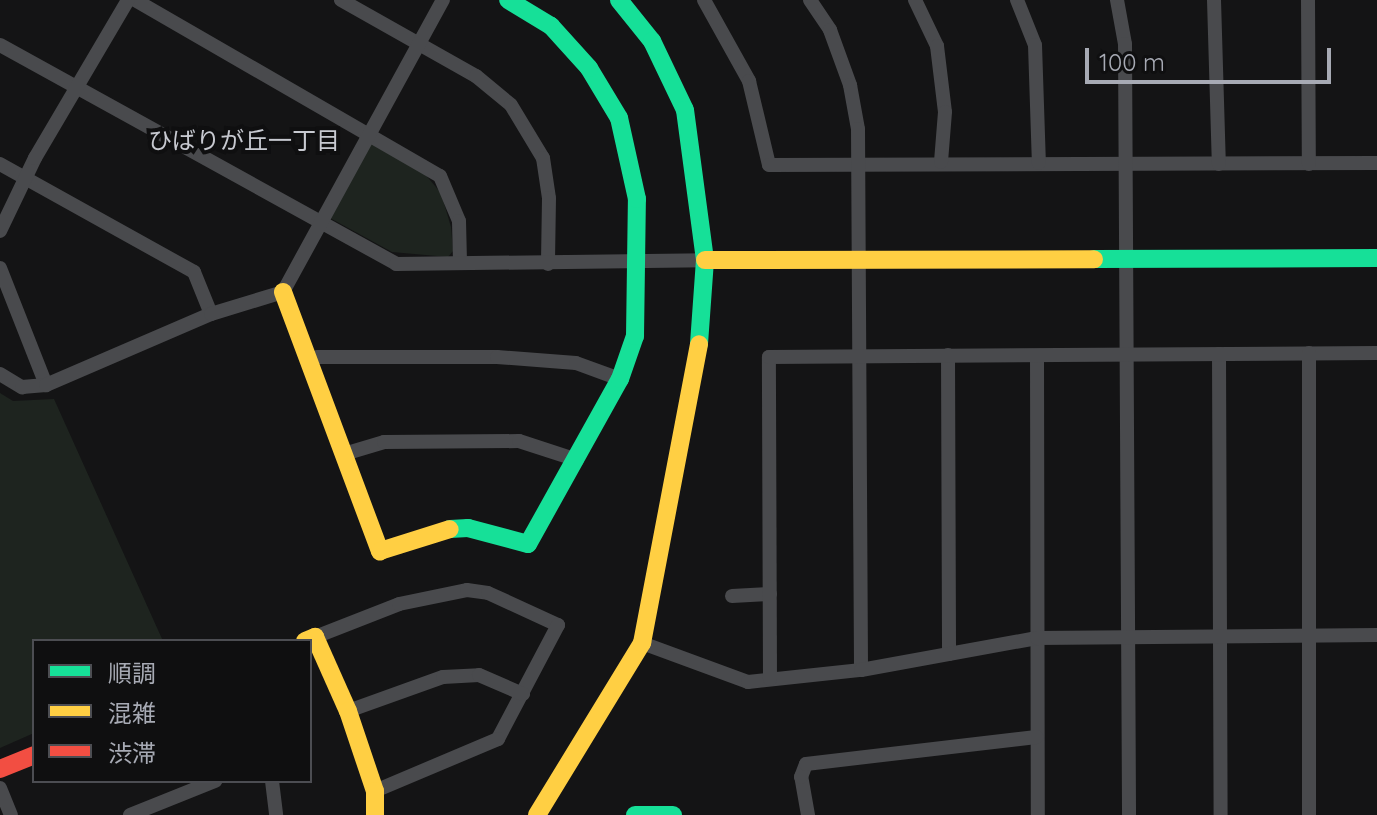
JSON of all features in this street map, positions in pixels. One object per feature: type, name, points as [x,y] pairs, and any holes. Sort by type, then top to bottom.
[{"type":"street","points":[[0,231],[25,178],[128,0]]},
{"type":"street","points":[[135,0],[371,132],[440,176],[459,221],[460,263]]},
{"type":"street","points":[[0,374],[22,387],[46,385],[211,314],[283,292],[443,0]]},
{"type":"street","points":[[283,292],[380,551],[441,530],[468,528],[510,535],[528,544],[620,379],[635,336],[637,199],[619,118],[589,68],[551,26],[508,0]]},
{"type":"street","points":[[537,815],[642,643],[697,366],[705,260],[685,110],[652,41],[619,0]]},
{"type":"street","points":[[704,0],[749,81],[769,165],[859,166],[941,162],[1377,163]]},
{"type":"street","points":[[810,0],[830,30],[850,85],[859,166],[856,260],[861,670]]},
{"type":"street","points":[[915,0],[937,46],[945,112],[941,162]]},
{"type":"street","points":[[1017,0],[1035,45],[1039,163]]},
{"type":"street","points":[[1117,0],[1125,44],[1129,815]]},
{"type":"street","points":[[1214,0],[1219,164]]},
{"type":"street","points":[[1308,0],[1309,164]]},
{"type":"street","points":[[347,1],[494,89],[528,130],[543,158],[549,198],[548,264]]},
{"type":"street","points":[[0,45],[396,264],[1377,258]]},
{"type":"street","points":[[0,164],[194,272],[211,314]]},
{"type":"street","points":[[0,268],[46,385]]},
{"type":"street","points":[[1309,353],[1309,815]]},
{"type":"street","points":[[770,679],[769,357],[1377,353]]},
{"type":"street","points":[[1219,354],[1221,815]]},
{"type":"street","points":[[948,355],[949,654]]},
{"type":"street","points":[[1037,356],[1038,815]]},
{"type":"street","points":[[308,362],[318,357],[497,357],[576,363],[620,379]]},
{"type":"street","points":[[344,454],[384,442],[519,441],[577,460]]},
{"type":"street","points":[[310,639],[436,594],[488,593],[558,625],[498,739],[375,791]]},
{"type":"street","points":[[732,596],[770,594]]},
{"type":"street","points":[[642,643],[748,682],[861,670],[1037,638],[1377,635]]},
{"type":"street","points":[[312,643],[348,711],[375,791],[375,815]]},
{"type":"street","points":[[348,711],[443,677],[479,675],[523,694]]},
{"type":"street","points":[[808,815],[801,777],[806,764],[1036,737]]},
{"type":"street","points":[[0,769],[32,756]]},
{"type":"street","points":[[130,815],[210,783]]},
{"type":"street","points":[[272,783],[276,815]]},
{"type":"street","points":[[0,788],[11,815]]},
{"type":"street","points":[[635,815],[673,815]]},
{"type":"shaded area","points":[[371,142],[424,173],[441,193],[451,227],[453,251],[448,257],[392,252],[330,218]]},
{"type":"shaded area","points":[[0,393],[13,401],[54,399],[162,639],[32,639],[32,734],[0,748]]},
{"type":"traffic: fast","points":[[450,529],[468,528],[528,544],[620,379],[635,336],[637,199],[619,118],[589,68],[551,26],[508,0]]},
{"type":"traffic: fast","points":[[619,0],[652,41],[685,110],[705,260],[699,344]]},
{"type":"traffic: fast","points":[[1094,259],[1377,258]]},
{"type":"traffic: fast","points":[[635,815],[673,815]]},
{"type":"traffic: slow","points":[[705,260],[1094,259]]},
{"type":"traffic: slow","points":[[283,292],[380,551],[450,529]]},
{"type":"traffic: slow","points":[[537,815],[642,643],[699,344]]},
{"type":"traffic: slow","points":[[310,639],[315,637],[348,711],[375,791],[375,815]]},
{"type":"traffic: jam","points":[[0,769],[32,756]]},
{"type":"district","name":"ひばりが丘一丁目","points":[[244,141]]}]
